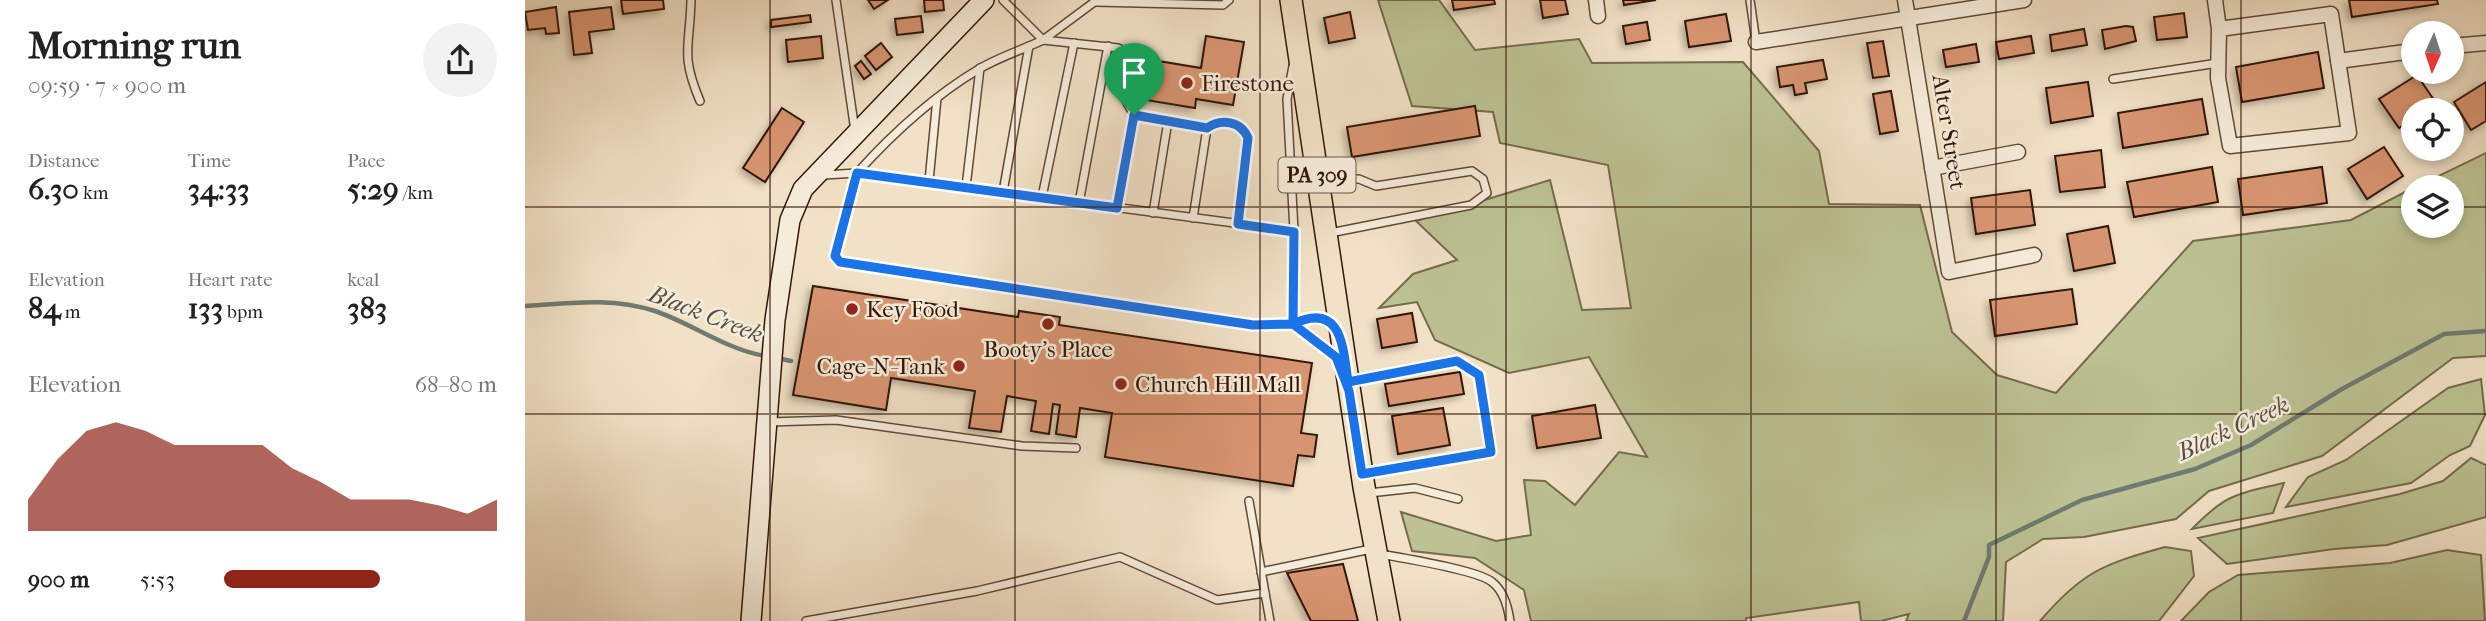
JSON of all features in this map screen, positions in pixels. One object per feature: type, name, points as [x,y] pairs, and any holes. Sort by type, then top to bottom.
[{"type":"main road","points":[[751,621],[775,320],[790,220],[803,189],[855,131],[984,0]]},
{"type":"main road","name":"PA 309","points":[[1290,0],[1364,485],[1389,621]]},
{"type":"street","points":[[1596,0],[1598,16]]},
{"type":"street","name":"Alter Street","points":[[1905,0],[1949,272],[2034,255]]},
{"type":"street","points":[[1756,42],[2024,0]]},
{"type":"street","points":[[2215,0],[2219,29],[2218,63],[2230,146],[2349,133],[2331,14],[2219,29]]},
{"type":"street","points":[[2464,45],[2486,43]]},
{"type":"street","points":[[2338,61],[2401,53]]},
{"type":"street","points":[[1932,168],[2018,152]]},
{"type":"lane","points":[[691,0],[686,62],[700,101]]},
{"type":"lane","points":[[836,0],[855,131]]},
{"type":"lane","points":[[1003,0],[1043,40],[1108,46],[1127,52],[1131,59],[1126,101],[1134,115],[1117,208]]},
{"type":"lane","points":[[1229,0],[1223,5],[1097,1],[1043,40],[981,68],[894,132],[857,173],[835,256],[840,262],[1263,326],[1293,324],[1308,317],[1327,321],[1341,334]]},
{"type":"lane","points":[[1750,0],[1756,42]]},
{"type":"lane","points":[[1042,197],[1074,43]]},
{"type":"lane","points":[[1003,192],[1029,46]]},
{"type":"lane","points":[[1079,203],[1108,46]]},
{"type":"lane","points":[[1293,324],[1294,232],[1287,99],[1289,78],[1298,51]]},
{"type":"lane","points":[[2113,79],[2218,63]]},
{"type":"lane","points":[[966,187],[981,68]]},
{"type":"lane","points":[[929,181],[937,98]]},
{"type":"lane","points":[[1134,115],[1207,128],[1216,122],[1237,124],[1248,138],[1238,224]]},
{"type":"lane","points":[[1153,213],[1168,121]]},
{"type":"lane","points":[[1192,218],[1207,128]]},
{"type":"lane","points":[[1318,179],[1359,179],[1376,186],[1472,171],[1483,179],[1487,193],[1471,205],[1326,234]]},
{"type":"lane","points":[[816,175],[857,173],[929,181],[1294,232]]},
{"type":"lane","points":[[1293,324],[1336,357],[1349,386],[1457,361],[1479,375],[1491,452],[1364,485]]},
{"type":"lane","points":[[768,422],[836,420],[1022,446],[1076,448]]},
{"type":"lane","points":[[1364,485],[1415,488],[1458,499]]},
{"type":"lane","points":[[1249,500],[1270,621]]},
{"type":"lane","points":[[1261,572],[1376,551],[1439,564],[1492,581],[1508,604],[1510,621]]},
{"type":"lane","points":[[806,621],[978,591],[1120,557],[1217,600],[1265,593]]},
{"type":"green space","points":[[1378,0],[1439,0],[1475,50],[1579,39],[1592,63],[1743,62],[1819,151],[1829,204],[1920,205],[1952,332],[1997,375],[2056,393],[2193,241],[2351,220],[2401,194],[2401,238],[2464,238],[2464,175],[2441,175],[2486,153],[2486,356],[2453,358],[2322,456],[2209,491],[2176,519],[2084,537],[2043,539],[2006,562],[2003,621],[1906,621],[1909,614],[1881,621],[1861,621],[1859,602],[1746,618],[1746,621],[1531,621],[1524,590],[1475,558],[1412,551],[1401,512],[1496,541],[1531,535],[1524,480],[1545,481],[1575,505],[1619,452],[1647,457],[1589,357],[1509,373],[1435,340],[1417,302],[1379,308],[1413,274],[1457,260],[1416,221],[1550,180],[1582,310],[1631,308],[1608,165],[1500,143],[1493,112],[1412,106]]},
{"type":"green space","points":[[2481,379],[2485,415],[2470,446],[2450,455],[2411,483],[2286,507],[2308,477],[2346,460],[2448,388]]},
{"type":"green space","points":[[2471,458],[2486,465],[2486,517],[2387,545],[2334,549],[2227,564],[2198,538],[2400,494],[2443,481]]},
{"type":"green space","points":[[2284,483],[2273,513],[2192,529],[2215,508],[2233,497]]},
{"type":"green space","points":[[2165,547],[2191,551],[2194,576],[2159,621],[2040,621],[2069,591],[2095,572],[2125,559]]},
{"type":"green space","points":[[2447,550],[2481,555],[2485,621],[2181,621],[2209,592],[2238,575],[2390,563]]},
{"type":"building","points":[[621,0],[663,0],[664,9],[623,14]]},
{"type":"building","points":[[868,0],[888,0],[874,9]]},
{"type":"building","points":[[924,0],[943,0],[944,10],[925,12]]},
{"type":"building","points":[[1452,0],[1494,0],[1495,4],[1454,10]]},
{"type":"building","points":[[1540,0],[1565,0],[1568,14],[1543,18]]},
{"type":"building","points":[[1623,0],[1656,0],[1624,5]]},
{"type":"building","points":[[2349,0],[2437,0],[2438,4],[2352,17]]},
{"type":"building","points":[[556,7],[559,33],[546,34],[545,28],[528,30],[525,12]]},
{"type":"building","points":[[611,7],[614,29],[589,32],[592,53],[574,55],[569,12]]},
{"type":"building","points":[[1350,12],[1355,38],[1329,43],[1324,18]]},
{"type":"building","points":[[2184,13],[2187,37],[2157,40],[2154,17]]},
{"type":"building","points":[[1726,14],[1731,41],[1689,47],[1685,21]]},
{"type":"building","points":[[810,15],[811,22],[771,27],[771,20]]},
{"type":"building","points":[[921,16],[923,32],[897,35],[895,19]]},
{"type":"building","points":[[1647,22],[1650,40],[1626,44],[1623,26]]},
{"type":"building","points":[[2133,27],[2136,41],[2105,49],[2102,30]]},
{"type":"building","points":[[2084,29],[2087,45],[2052,51],[2050,35]]},
{"type":"building","points":[[821,36],[823,58],[788,62],[786,40]]},
{"type":"building","name":"Firestone","points":[[1206,36],[1244,42],[1233,105],[1196,99],[1195,108],[1134,98],[1140,58],[1201,68]]},
{"type":"building","points":[[2031,36],[2034,53],[1999,59],[1996,42]]},
{"type":"building","points":[[1883,41],[1889,76],[1873,78],[1867,43]]},
{"type":"building","points":[[881,43],[892,57],[876,70],[865,56]]},
{"type":"building","points":[[1976,44],[1979,62],[1946,67],[1943,50]]},
{"type":"building","points":[[2318,52],[2324,88],[2242,102],[2236,67]]},
{"type":"building","points":[[1823,60],[1827,79],[1805,83],[1807,93],[1795,95],[1793,85],[1780,87],[1777,67]]},
{"type":"building","points":[[861,61],[871,74],[864,79],[855,66]]},
{"type":"building","points":[[2088,82],[2093,116],[2051,123],[2046,88]]},
{"type":"building","points":[[2486,82],[2486,121],[2471,130],[2464,118],[2464,98],[2460,98]]},
{"type":"building","points":[[2403,84],[2423,84],[2433,98],[2401,98],[2399,128],[2379,99]]},
{"type":"building","points":[[1891,91],[1898,131],[1880,134],[1873,94]]},
{"type":"building","points":[[2202,99],[2208,134],[2123,148],[2118,113]]},
{"type":"building","points":[[1475,106],[1480,136],[1352,157],[1347,127]]},
{"type":"building","points":[[782,108],[804,122],[765,182],[743,168]]},
{"type":"building","points":[[2384,147],[2402,175],[2367,199],[2348,169]]},
{"type":"building","points":[[2101,150],[2105,187],[2060,192],[2055,156]]},
{"type":"building","points":[[2212,167],[2218,202],[2134,217],[2127,182]]},
{"type":"building","points":[[2322,167],[2327,203],[2243,215],[2238,179]]},
{"type":"building","points":[[2030,190],[2035,225],[1976,234],[1971,198]]},
{"type":"building","points":[[2108,226],[2115,263],[2074,271],[2067,234]]},
{"type":"building","name":"Church Hill Mall","points":[[813,286],[1018,317],[1019,311],[1060,317],[1059,325],[1312,363],[1301,433],[1317,435],[1314,457],[1298,455],[1293,486],[1105,457],[1112,413],[1080,408],[1076,437],[1056,434],[1060,405],[1053,404],[1049,434],[1031,431],[1036,401],[1007,396],[1001,432],[969,428],[975,391],[891,378],[886,410],[793,395]]},
{"type":"building","points":[[2072,289],[2077,324],[1995,336],[1990,300]]},
{"type":"building","points":[[1412,313],[1417,342],[1382,348],[1377,319]]},
{"type":"building","points":[[1460,372],[1464,394],[1389,406],[1385,384]]},
{"type":"building","points":[[1595,405],[1601,438],[1537,448],[1532,416]]},
{"type":"building","points":[[1443,408],[1450,445],[1398,454],[1392,416]]},
{"type":"building","points":[[1343,564],[1358,621],[1311,621],[1287,573]]},
{"type":"waterway","name":"Black Creek","points":[[525,306],[607,302],[639,307],[669,316],[736,348],[765,356]]},
{"type":"waterway","name":"Black Creek","points":[[1964,621],[1989,557],[1989,545],[2082,500],[2195,469],[2251,445],[2342,389],[2444,334],[2486,331]]},
{"type":"waterway","name":"Black Creek","points":[[777,358],[791,361]]},
{"type":"place","name":"Firestone","points":[[1187,83]]},
{"type":"place","name":"Key Food","points":[[852,309]]},
{"type":"place","name":"Booty's Place","points":[[1048,324]]},
{"type":"place","name":"Cage-N-Tank","points":[[959,366]]},
{"type":"place","name":"Church Hill Mall","points":[[1121,384]]},
{"type":"route","points":[[1134,115],[1117,208],[857,173],[835,256],[840,262],[1253,325],[1293,324],[1336,357],[1349,391],[1362,474],[1491,452],[1479,375],[1457,361],[1348,382],[1341,334],[1327,321],[1308,317],[1293,324],[1294,232],[1238,224],[1248,138],[1237,124],[1216,122],[1207,128],[1134,115]]}]
